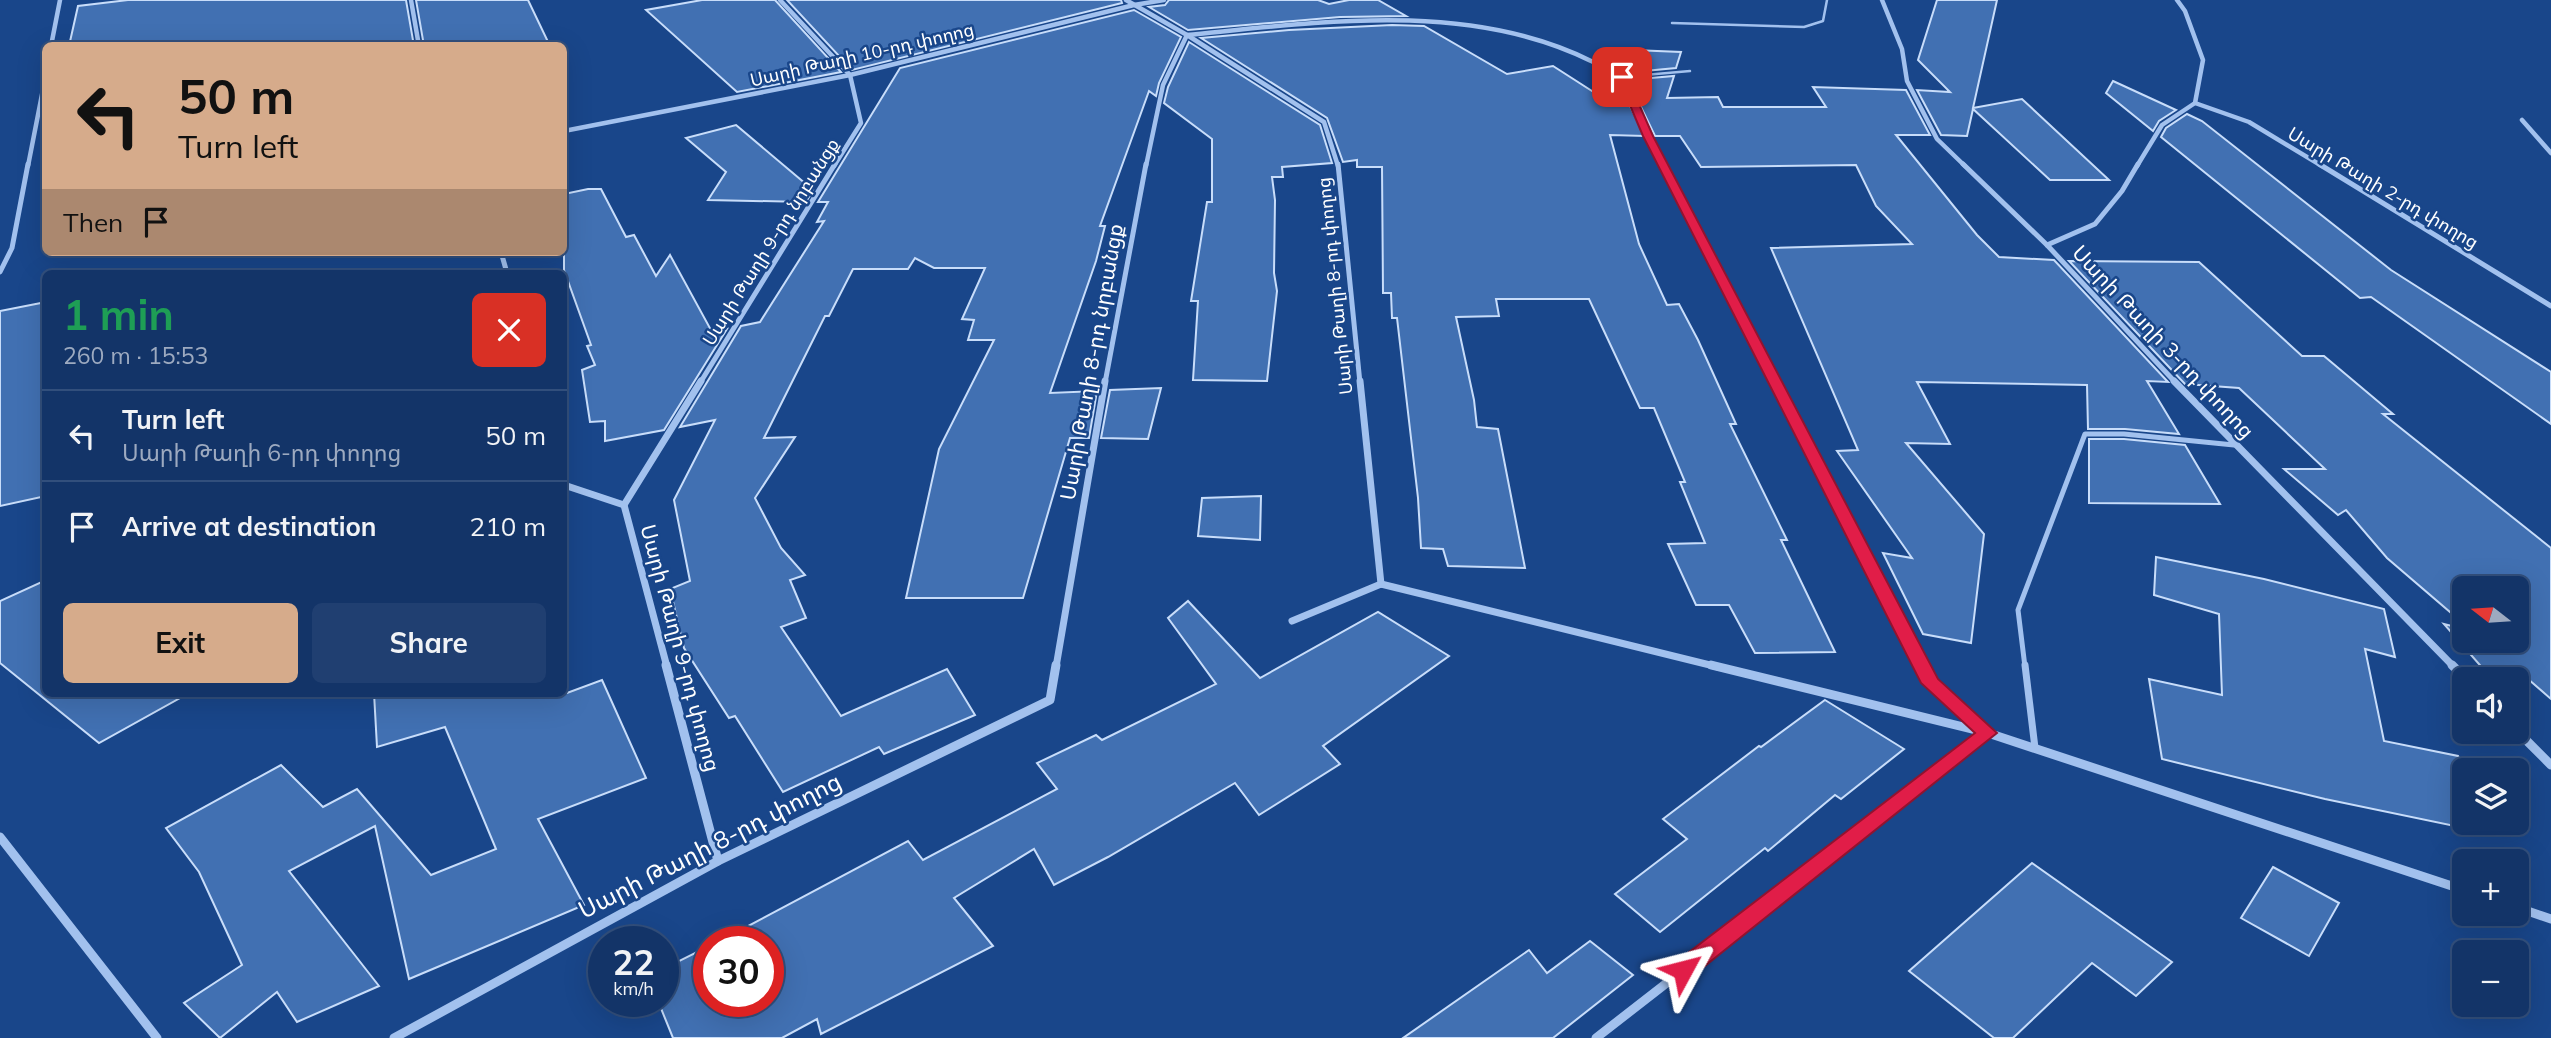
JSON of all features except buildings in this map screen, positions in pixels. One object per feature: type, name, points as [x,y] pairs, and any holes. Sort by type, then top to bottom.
[{"type":"street","points":[[52,42],[60,0]]},
{"type":"street","points":[[411,0],[418,42]]},
{"type":"street","name":"Սարի Թաղի 9-րդ նրբանցք","points":[[624,505],[861,123],[849,75],[780,0]]},
{"type":"street","name":"Սարի Թաղի 8-րդ փողոց","points":[[1126,0],[1187,35],[1324,122],[1337,158],[1381,584]]},
{"type":"street","name":"Սարի Թաղի 10-րդ փողոց","points":[[567,130],[849,75],[1164,0]]},
{"type":"street","name":"Սարի Թաղի 3-րդ փողոց","points":[[1882,0],[1902,49],[1907,81],[1937,139],[2047,245],[2234,444],[2454,667]]},
{"type":"street","points":[[2047,245],[2095,224],[2122,191],[2162,124],[2195,103],[2203,60],[2185,11],[2177,0]]},
{"type":"street","points":[[1187,35],[1382,18],[1444,21],[1500,29],[1553,43],[1622,77],[1654,149],[1930,683],[1988,733]]},
{"type":"street","name":"Սարի Թաղի 8-րդ նրբանցք","points":[[1051,700],[1108,366],[1151,141],[1163,85],[1187,35]]},
{"type":"street","points":[[0,272],[12,248],[42,94]]},
{"type":"street","name":"Սարի Թաղի 2-րդ փողոց","points":[[2195,103],[2249,122],[2551,306]]},
{"type":"street","points":[[2522,120],[2551,153]]},
{"type":"street","name":"Սարի Թաղի 9-րդ փողոց","points":[[567,486],[624,505],[718,861]]},
{"type":"street","points":[[1292,621],[1381,584],[1988,733],[2452,886]]},
{"type":"street","name":"Սարի Թաղի 8-րդ փողոց","points":[[394,1038],[718,861],[1051,700]]},
{"type":"street","points":[[1596,1038],[1988,733]]},
{"type":"street","points":[[2529,743],[2551,765]]},
{"type":"street","points":[[0,837],[157,1038]]},
{"type":"street","points":[[2529,911],[2551,919]]},
{"type":"lane","points":[[1672,23],[1808,26],[1823,21],[1827,0]]},
{"type":"lane","points":[[1622,77],[1690,71]]},
{"type":"lane","points":[[2035,748],[2018,610],[2085,434],[2124,434],[2234,444]]},
{"type":"route","points":[[1622,77],[1648,136],[1930,683],[1988,733],[1683,970]]}]
